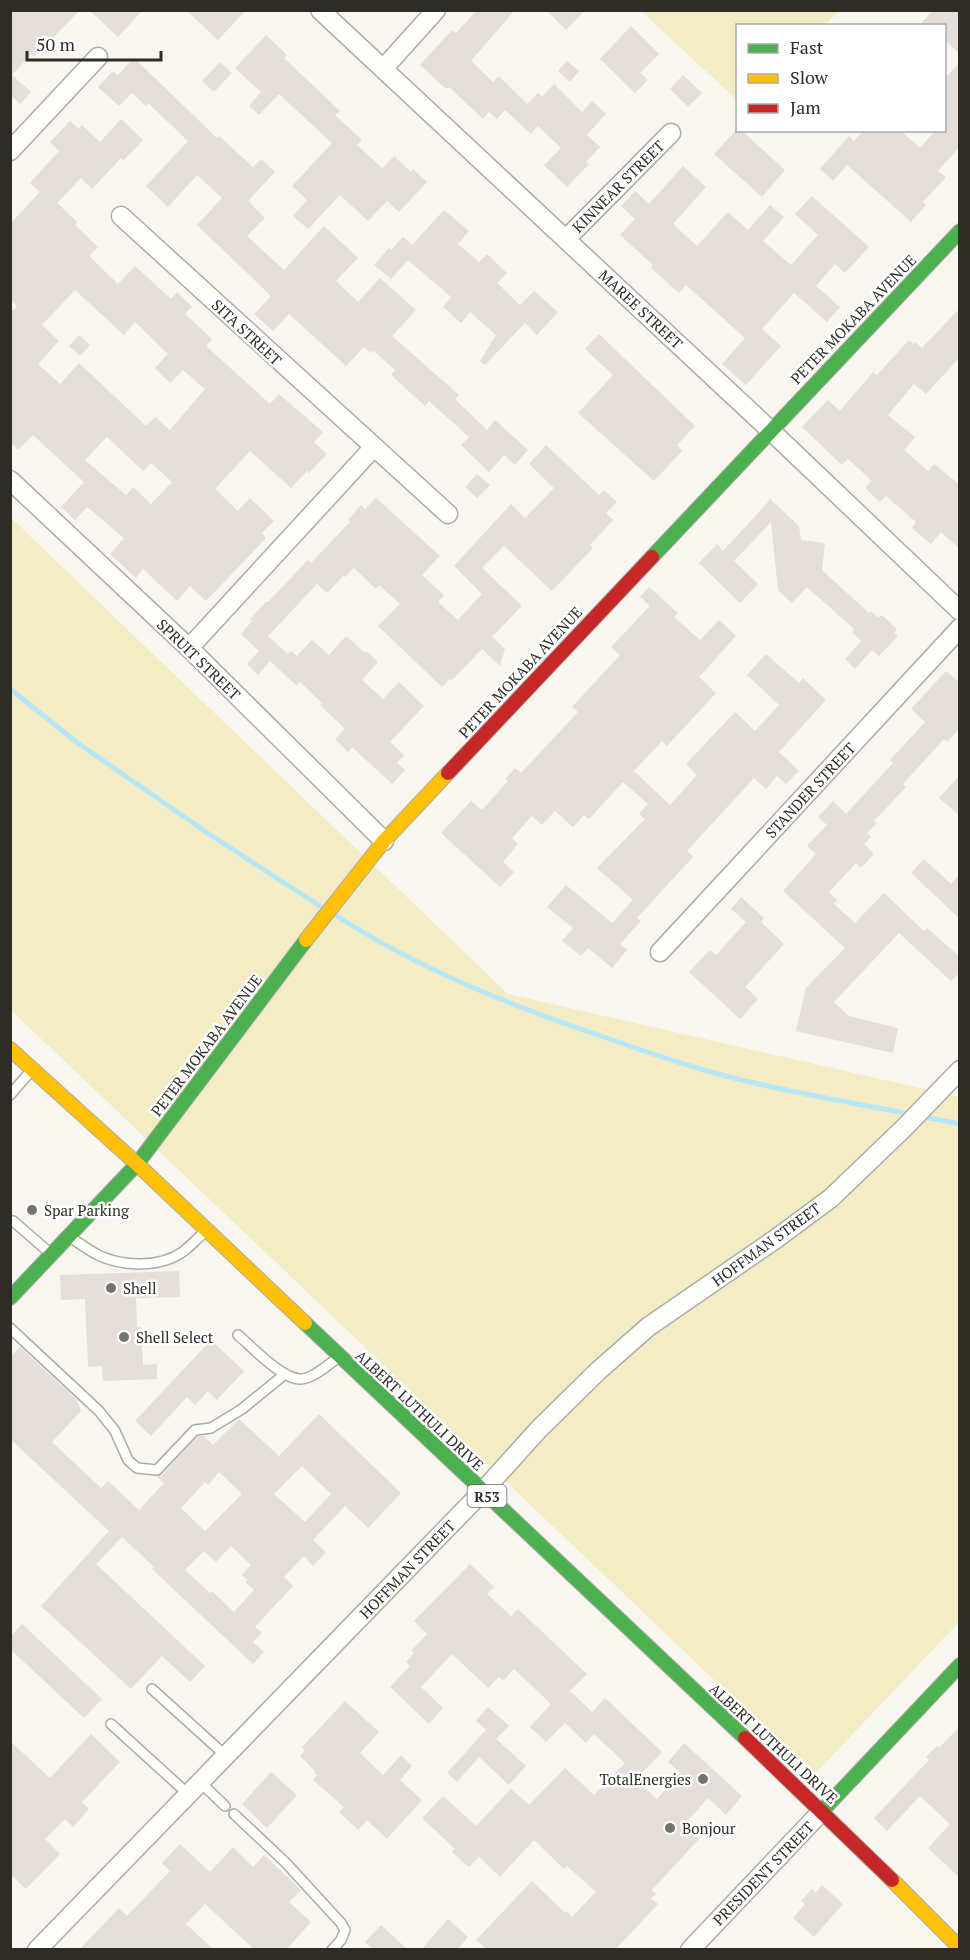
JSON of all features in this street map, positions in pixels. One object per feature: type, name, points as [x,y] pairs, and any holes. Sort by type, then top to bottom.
[{"type":"street","name":"MAREE STREET","points":[[320,10],[960,610]]},
{"type":"street","points":[[383,69],[436,10]]},
{"type":"street","points":[[10,151],[98,57]]},
{"type":"street","name":"KINNEAR STREET","points":[[566,239],[671,133]]},
{"type":"street","name":"SITA STREET","points":[[121,216],[448,514]]},
{"type":"street","name":"PETER MOKABA AVENUE","points":[[10,1298],[137,1164],[384,840],[960,231]]},
{"type":"street","points":[[189,648],[373,448]]},
{"type":"street","name":"SPRUIT STREET","points":[[10,480],[189,648],[384,840]]},
{"type":"street","name":"STANDER STREET","points":[[660,952],[960,628]]},
{"type":"street","name":"ALBERT LUTHULI DRIVE","points":[[10,1049],[137,1164],[822,1811],[960,1948]]},
{"type":"street","name":"HOFFMAN STREET","points":[[37,1950],[482,1492],[539,1429],[598,1371],[648,1327],[777,1238],[831,1197],[904,1128],[955,1075]]},
{"type":"street","name":"PRESIDENT STREET","points":[[690,1950],[960,1665]]},
{"type":"lane","points":[[10,1095],[32,1069]]},
{"type":"lane","points":[[13,1221],[51,1255]]},
{"type":"lane","points":[[69,1236],[99,1255],[122,1262],[143,1264],[169,1260],[183,1252],[207,1230]]},
{"type":"lane","points":[[10,1328],[99,1411],[115,1431],[128,1460],[137,1468],[157,1470],[195,1430],[211,1428],[242,1409],[285,1374]]},
{"type":"lane","points":[[238,1335],[285,1374],[300,1379],[312,1376],[339,1356]]},
{"type":"lane","points":[[152,1689],[226,1756]]},
{"type":"lane","points":[[111,1724],[194,1788],[225,1806]]},
{"type":"lane","points":[[234,1814],[285,1862],[341,1923],[345,1930],[341,1940],[332,1950]]},
{"type":"shaded area","points":[[641,11],[839,11],[826,24],[736,24],[736,99]]},
{"type":"shaded area","points":[[10,517],[508,994],[959,1097],[959,1622],[814,1775],[11,1010]]},
{"type":"building","points":[[10,10],[80,10],[34,57],[31,54],[12,75],[31,92],[20,104],[10,95]]},
{"type":"building","points":[[89,10],[143,10],[118,37]]},
{"type":"building","points":[[186,10],[246,10],[218,40]]},
{"type":"building","points":[[477,10],[515,10],[471,61],[493,82],[499,76],[527,104],[538,93],[542,97],[554,84],[582,112],[592,101],[606,114],[587,135],[600,147],[586,162],[589,164],[567,187],[544,165],[561,148],[538,126],[531,134],[505,110],[497,119],[489,112],[483,119],[449,87],[446,89],[420,65],[452,30],[456,33]]},
{"type":"building","points":[[546,10],[585,10],[566,30]]},
{"type":"building","points":[[933,10],[960,10],[960,54],[946,41],[946,24],[921,24]]},
{"type":"building","points":[[631,26],[659,54],[640,73],[648,80],[635,93],[600,59]]},
{"type":"building","points":[[266,35],[287,55],[284,58],[340,111],[335,115],[362,140],[357,145],[382,168],[394,156],[411,172],[413,169],[427,182],[399,212],[387,201],[368,221],[340,195],[308,229],[293,216],[307,200],[292,186],[332,143],[279,94],[259,115],[249,106],[261,92],[235,68]]},
{"type":"building","points":[[134,58],[217,138],[219,136],[253,167],[261,159],[275,172],[248,201],[265,218],[247,236],[284,270],[324,226],[358,258],[336,281],[358,302],[380,278],[416,310],[392,336],[459,395],[455,399],[487,430],[495,420],[528,450],[515,465],[504,455],[489,472],[461,445],[469,437],[429,401],[425,406],[391,375],[395,370],[374,351],[371,353],[364,347],[346,366],[289,314],[273,331],[254,314],[271,296],[197,225],[222,198],[197,175],[168,207],[146,186],[188,141],[148,103],[146,106],[132,93],[119,106],[98,87],[113,71],[118,75]]},
{"type":"building","points":[[567,61],[579,71],[570,82],[558,71]]},
{"type":"building","points":[[220,62],[232,73],[214,92],[202,81]]},
{"type":"building","points":[[960,62],[960,146],[938,171],[946,177],[923,202],[926,205],[911,222],[847,165],[833,181],[820,169],[849,136],[854,141],[862,132],[902,132],[920,148],[934,132],[946,132],[946,77]]},
{"type":"building","points":[[683,75],[702,93],[688,107],[670,89]]},
{"type":"building","points":[[121,119],[143,140],[123,161],[121,158],[92,189],[81,178],[57,203],[77,222],[75,225],[98,247],[89,256],[118,284],[135,266],[171,299],[177,292],[192,307],[185,314],[212,339],[206,346],[270,404],[279,394],[323,432],[314,442],[327,454],[291,488],[250,451],[215,489],[238,511],[250,498],[274,521],[262,533],[266,538],[206,601],[190,586],[177,601],[143,569],[136,578],[110,554],[124,538],[87,507],[75,520],[61,507],[84,482],[33,435],[18,450],[10,442],[10,313],[17,306],[10,299],[10,224],[40,192],[30,183],[59,151],[50,142],[70,121],[79,129],[82,125],[100,142]],"holes":[[[75,290],[124,335],[135,322],[168,354],[155,368],[170,383],[183,370],[205,389],[170,430],[155,417],[146,426],[79,363],[60,384],[38,364],[59,341],[42,325]],[[107,437],[143,471],[151,463],[172,482],[151,504],[133,487],[126,495],[85,460]]]},
{"type":"building","points":[[736,130],[743,132],[785,170],[762,197],[714,154]]},
{"type":"building","points":[[683,166],[706,187],[673,224],[697,246],[728,212],[748,230],[770,205],[784,217],[763,241],[791,265],[818,235],[795,214],[812,196],[869,247],[845,273],[835,264],[816,286],[840,307],[827,322],[794,293],[762,329],[781,346],[746,385],[722,364],[745,338],[686,285],[679,293],[651,268],[653,265],[620,235],[635,219],[621,206],[635,191],[649,204]]},
{"type":"building","points":[[444,210],[469,231],[458,244],[479,262],[487,254],[507,273],[497,283],[520,305],[534,291],[558,312],[537,335],[525,323],[485,365],[480,361],[496,335],[470,312],[461,323],[443,307],[451,297],[408,260],[391,279],[374,265],[389,248],[391,250],[403,237],[412,245]]},
{"type":"building","points":[[960,308],[960,357],[926,394],[914,384],[888,415],[915,437],[904,450],[928,471],[934,464],[960,485],[960,549],[941,532],[931,544],[912,528],[916,522],[886,496],[880,502],[865,488],[872,481],[848,459],[842,465],[802,427],[828,400],[840,411],[873,372],[877,375],[909,340],[922,348]]},
{"type":"building","points":[[599,334],[695,426],[677,445],[682,451],[654,481],[578,413],[613,375],[585,349]]},
{"type":"building","points":[[79,335],[90,345],[80,356],[69,346]]},
{"type":"building","points":[[546,445],[599,495],[604,490],[617,502],[606,513],[613,520],[590,545],[593,548],[552,591],[504,546],[482,568],[522,606],[492,637],[505,649],[500,666],[482,649],[452,680],[450,679],[442,687],[378,626],[400,604],[379,585],[376,589],[354,568],[327,593],[317,584],[268,636],[288,654],[291,651],[297,656],[312,640],[329,655],[346,636],[378,662],[362,680],[383,699],[399,682],[424,706],[390,742],[404,755],[397,763],[405,770],[392,784],[352,747],[348,752],[335,739],[345,729],[300,682],[297,686],[270,661],[258,675],[247,664],[259,651],[241,634],[252,621],[250,619],[308,560],[311,563],[350,522],[348,520],[361,505],[365,509],[376,498],[440,556],[422,575],[444,595],[438,602],[458,620],[482,594],[454,566],[511,504],[525,518],[554,488],[529,464]]},
{"type":"building","points":[[477,474],[490,485],[477,498],[465,487]]},
{"type":"building","points":[[769,498],[799,526],[801,540],[825,543],[822,570],[869,613],[871,611],[878,618],[882,615],[897,629],[894,633],[898,636],[879,656],[872,650],[855,669],[845,659],[861,641],[852,632],[854,629],[807,587],[792,603],[778,590],[771,522],[734,561],[758,584],[740,603],[699,563],[717,544],[723,551],[769,501]]},
{"type":"building","points":[[649,587],[678,613],[674,617],[700,640],[719,620],[736,636],[699,677],[716,693],[667,746],[662,741],[634,771],[670,805],[697,775],[686,764],[735,712],[755,731],[779,705],[747,675],[766,654],[799,683],[803,678],[826,700],[779,752],[799,771],[786,784],[777,776],[766,789],[754,778],[687,851],[693,857],[637,918],[641,921],[620,944],[627,950],[612,968],[588,948],[581,956],[562,941],[573,928],[547,907],[566,885],[612,923],[633,900],[597,868],[645,819],[639,814],[648,804],[623,782],[589,819],[584,815],[573,827],[555,811],[542,825],[532,816],[512,838],[518,844],[503,862],[514,872],[500,887],[441,833],[471,801],[482,810],[508,781],[505,779],[515,768],[521,773],[578,712],[572,707],[620,655],[611,647],[650,606],[640,597]]},
{"type":"building","points":[[946,671],[960,683],[960,728],[947,742],[944,739],[903,784],[906,787],[874,821],[877,823],[867,833],[871,837],[864,844],[874,854],[861,868],[856,863],[829,892],[837,900],[834,904],[855,923],[884,893],[924,931],[927,928],[960,957],[960,972],[951,981],[899,933],[834,1002],[849,1016],[898,1028],[893,1053],[796,1031],[806,988],[845,948],[783,891],[816,854],[807,846],[827,825],[818,817],[833,801],[846,814],[893,763],[890,760],[925,722],[911,709]]},
{"type":"building","points":[[960,775],[960,816],[939,798]]},
{"type":"building","points":[[924,859],[951,884],[960,874],[960,919],[911,873]]},
{"type":"building","points":[[741,897],[764,918],[761,922],[784,944],[745,987],[758,999],[740,1019],[689,972],[710,950],[716,955],[746,922],[731,909]]},
{"type":"building","points":[[179,1271],[180,1297],[136,1298],[137,1327],[141,1327],[143,1365],[157,1364],[157,1379],[103,1381],[102,1366],[88,1367],[85,1299],[61,1300],[60,1275]]},
{"type":"building","points":[[211,1340],[244,1371],[217,1400],[208,1391],[195,1405],[187,1397],[151,1436],[135,1421]]},
{"type":"building","points":[[20,1347],[77,1400],[81,1411],[52,1442],[101,1488],[108,1481],[139,1510],[164,1483],[157,1477],[162,1475],[198,1436],[204,1436],[213,1445],[239,1419],[279,1456],[319,1414],[401,1493],[368,1528],[345,1506],[313,1540],[326,1552],[313,1566],[304,1556],[284,1577],[293,1586],[255,1627],[262,1633],[253,1642],[264,1652],[253,1664],[152,1569],[154,1567],[122,1537],[96,1564],[205,1666],[190,1682],[162,1656],[131,1689],[41,1606],[109,1531],[10,1439],[10,1357]],"holes":[[[302,1466],[331,1494],[305,1522],[274,1494]],[[219,1472],[242,1494],[205,1531],[181,1508],[205,1482],[208,1485]],[[231,1546],[251,1565],[242,1575],[248,1580],[245,1582],[254,1590],[234,1612],[185,1570],[204,1551],[216,1562]]]},
{"type":"building","points":[[470,1564],[494,1587],[487,1594],[511,1616],[518,1609],[587,1674],[570,1691],[592,1712],[605,1698],[662,1752],[635,1780],[657,1799],[681,1773],[668,1762],[684,1743],[742,1796],[726,1815],[708,1798],[684,1825],[699,1839],[652,1890],[656,1894],[651,1898],[658,1904],[615,1950],[488,1950],[476,1940],[532,1881],[572,1917],[596,1892],[567,1866],[564,1869],[534,1840],[500,1877],[479,1857],[469,1867],[452,1852],[455,1849],[422,1818],[443,1796],[476,1826],[511,1789],[529,1805],[565,1768],[594,1795],[625,1763],[594,1734],[586,1743],[565,1723],[546,1742],[530,1727],[551,1704],[514,1669],[503,1681],[499,1677],[488,1688],[452,1654],[421,1687],[443,1708],[429,1724],[390,1687],[410,1666],[406,1662],[414,1653],[412,1650],[427,1634],[414,1621]]},
{"type":"building","points":[[22,1624],[102,1699],[84,1718],[10,1649],[10,1637]]},
{"type":"building","points":[[345,1701],[379,1732],[360,1753],[383,1775],[401,1755],[412,1766],[400,1780],[422,1800],[387,1839],[367,1820],[358,1830],[339,1812],[344,1807],[313,1780],[317,1775],[315,1771],[300,1756],[305,1750],[302,1747]]},
{"type":"building","points":[[488,1707],[509,1726],[496,1739],[526,1766],[509,1785],[479,1757],[457,1782],[447,1773],[486,1730],[476,1721]]},
{"type":"building","points":[[960,1726],[960,1878],[928,1848],[950,1824],[920,1796],[887,1831],[874,1818],[929,1760],[926,1757],[937,1746],[939,1748]]},
{"type":"building","points":[[91,1734],[120,1762],[82,1802],[89,1809],[73,1827],[65,1819],[45,1839],[60,1854],[26,1889],[10,1874],[10,1741],[50,1778]]},
{"type":"building","points":[[271,1772],[297,1795],[267,1828],[242,1804]]},
{"type":"building","points":[[180,1844],[210,1872],[233,1847],[253,1867],[264,1855],[301,1890],[289,1902],[311,1922],[286,1950],[255,1950],[205,1904],[186,1924],[214,1950],[79,1950],[119,1908],[127,1916],[170,1871],[162,1863]]},
{"type":"building","points":[[822,1885],[843,1904],[814,1937],[793,1918],[805,1904],[801,1901],[812,1889],[816,1893]]},
{"type":"building","points":[[448,1919],[468,1937],[457,1950],[421,1950]]},
{"type":"building","points":[[381,1925],[408,1950],[374,1950],[365,1942]]},
{"type":"waterway","points":[[10,689],[75,741],[206,832],[323,908]]},
{"type":"waterway","points":[[334,914],[396,951],[462,983],[618,1042],[721,1075],[818,1097],[911,1114]]},
{"type":"waterway","points":[[920,1116],[960,1124]]},
{"type":"traffic: fast","points":[[652,557],[960,231]]},
{"type":"traffic: fast","points":[[10,1298],[137,1164],[306,940]]},
{"type":"traffic: fast","points":[[305,1323],[745,1738]]},
{"type":"traffic: fast","points":[[822,1811],[960,1665]]},
{"type":"traffic: slow","points":[[306,940],[384,841],[448,773]]},
{"type":"traffic: slow","points":[[10,1049],[137,1164],[305,1323]]},
{"type":"traffic: slow","points":[[892,1880],[960,1948]]},
{"type":"traffic: jam","points":[[448,773],[652,557]]},
{"type":"traffic: jam","points":[[745,1738],[892,1880]]},
{"type":"place","name":"Spar Parking","points":[[32,1210]]},
{"type":"place","name":"Shell","points":[[111,1288]]},
{"type":"place","name":"Shell Select","points":[[124,1337]]},
{"type":"place","name":"TotalEnergies","points":[[703,1779]]},
{"type":"place","name":"Bonjour","points":[[670,1828]]}]
